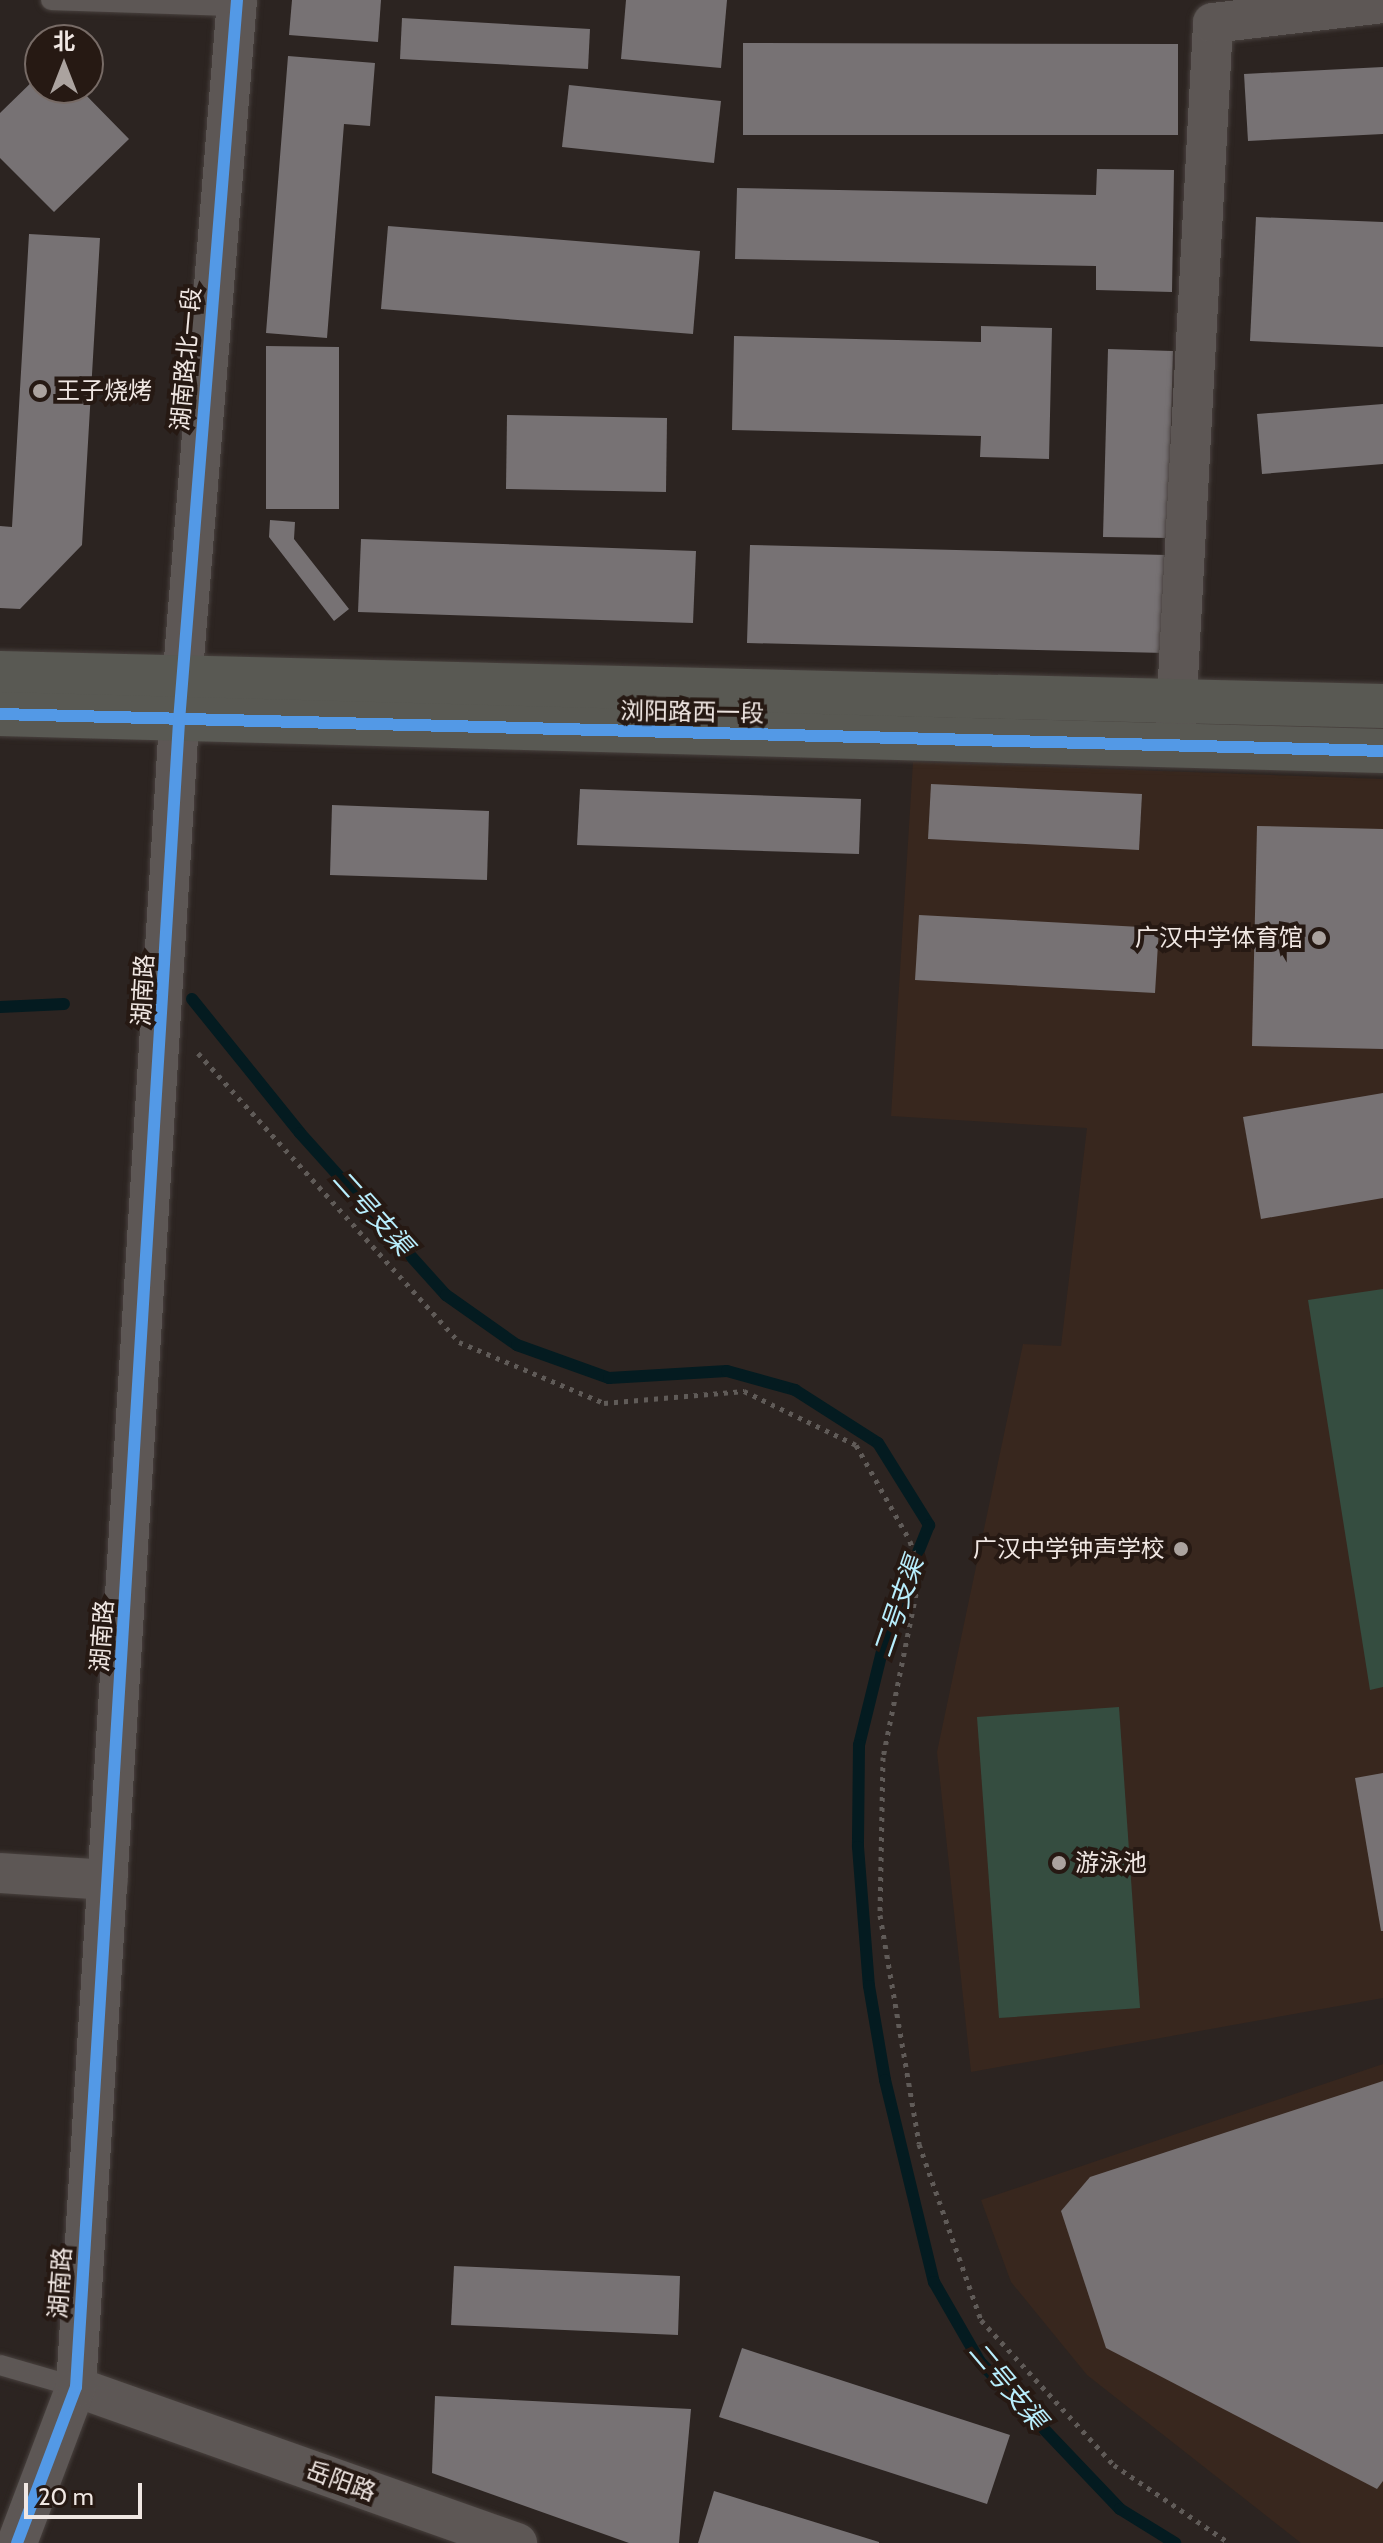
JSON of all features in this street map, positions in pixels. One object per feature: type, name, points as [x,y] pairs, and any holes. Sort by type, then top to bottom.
[{"type":"street","name":"湖南路北一段","points":[[180,701],[237,3]]},
{"type":"street","points":[[1175,746],[1214,11],[1383,3]]},
{"type":"street","points":[[0,673],[180,701],[1177,700],[1383,706]]},
{"type":"street","name":"浏阳路西一段","points":[[0,714],[180,701],[1175,746],[1383,751]]},
{"type":"street","name":"湖南路","points":[[17,2543],[76,2387],[164,1016],[180,701]]},
{"type":"street","points":[[0,1873],[108,1880]]},
{"type":"street","name":"岳阳路","points":[[76,2387],[504,2541]]},
{"type":"lane","points":[[51,0],[237,3]]},
{"type":"lane","points":[[0,2365],[76,2387]]},
{"type":"path","points":[[164,1016],[459,1342],[604,1403],[744,1391],[856,1445],[910,1541],[920,1574],[883,1757],[880,1915],[919,2144],[981,2320],[1114,2465],[1229,2543]]},
{"type":"shaded area","name":"广汉中学钟声学校","points":[[913,762],[1383,779],[1383,1998],[971,2072],[937,1752],[1023,1344],[1061,1346],[1087,1128],[891,1116]]},
{"type":"shaded area","points":[[1383,2064],[1383,2543],[1301,2543],[1087,2375],[1011,2282],[981,2200]]},
{"type":"green space","points":[[1383,1289],[1383,1687],[1370,1690],[1308,1300]]},
{"type":"green space","name":"游泳池","points":[[1119,1707],[1140,2008],[999,2018],[977,1717]]},
{"type":"building","points":[[292,0],[381,0],[378,42],[289,35]]},
{"type":"building","points":[[626,0],[727,0],[721,68],[621,59]]},
{"type":"building","points":[[402,18],[590,29],[588,69],[400,59]]},
{"type":"building","points":[[743,43],[1178,44],[1178,135],[743,135]]},
{"type":"building","points":[[288,56],[375,63],[370,126],[344,124],[327,338],[266,333]]},
{"type":"building","points":[[1383,67],[1383,134],[1248,141],[1244,74]]},
{"type":"building","points":[[569,85],[721,101],[714,163],[562,147]]},
{"type":"building","points":[[24,90],[24,104],[95,104],[129,139],[54,212],[0,158],[0,113]]},
{"type":"building","points":[[1097,169],[1174,170],[1172,292],[1096,290],[1096,266],[735,259],[737,188],[1096,195]]},
{"type":"building","points":[[1256,217],[1383,222],[1383,347],[1250,341]]},
{"type":"building","points":[[388,226],[700,251],[693,334],[381,309]]},
{"type":"building","points":[[29,234],[100,238],[82,545],[20,609],[0,608],[0,526],[12,527]]},
{"type":"building","points":[[981,326],[1052,328],[1049,459],[980,457],[981,436],[732,430],[734,336],[981,342]]},
{"type":"building","points":[[266,346],[339,347],[339,509],[266,509]]},
{"type":"building","points":[[1108,349],[1173,351],[1168,538],[1103,537]]},
{"type":"building","points":[[1383,404],[1383,464],[1262,474],[1257,414]]},
{"type":"building","points":[[507,415],[667,418],[666,492],[506,489]]},
{"type":"building","points":[[270,520],[295,522],[294,539],[349,609],[334,621],[269,537]]},
{"type":"building","points":[[361,539],[696,551],[693,623],[358,612]]},
{"type":"building","points":[[750,545],[1167,555],[1165,653],[747,643]]},
{"type":"building","points":[[931,784],[1142,794],[1139,850],[928,839]]},
{"type":"building","points":[[580,789],[861,799],[859,854],[577,845]]},
{"type":"building","points":[[332,805],[489,811],[487,880],[330,875]]},
{"type":"building","name":"广汉中学体育馆","points":[[1257,826],[1383,829],[1383,1049],[1252,1046]]},
{"type":"building","points":[[919,915],[1159,928],[1155,993],[915,980]]},
{"type":"building","points":[[1383,1093],[1383,1198],[1261,1219],[1243,1117]]},
{"type":"building","points":[[1383,1773],[1383,1931],[1381,1931],[1355,1778]]},
{"type":"building","points":[[1383,2081],[1383,2481],[1377,2489],[1106,2348],[1061,2211],[1090,2177]]},
{"type":"building","points":[[454,2266],[680,2276],[678,2335],[451,2325]]},
{"type":"building","points":[[742,2348],[1010,2435],[987,2504],[719,2417]]},
{"type":"building","points":[[435,2396],[691,2409],[679,2543],[629,2543],[432,2473]]},
{"type":"building","points":[[714,2491],[879,2542],[879,2543],[698,2543]]},
{"type":"waterway","name":"二号支渠","points":[[192,999],[300,1133],[446,1295],[517,1345],[609,1378],[727,1371],[795,1390],[878,1443],[929,1525],[888,1627],[859,1745],[858,1847],[869,1986],[885,2080],[934,2282],[980,2362],[1120,2509],[1175,2543]]},
{"type":"waterway","name":"二号支渠","points":[[0,1007],[64,1004]]},
{"type":"cycle path","points":[[17,2543],[76,2387],[179,721],[237,0]]},
{"type":"cycle path","points":[[0,714],[1383,751]]},
{"type":"place","name":"王子烧烤","points":[[40,391]]},
{"type":"place","name":"广汉中学体育馆","points":[[1319,938]]},
{"type":"place","name":"广汉中学钟声学校","points":[[1181,1549]]},
{"type":"place","name":"游泳池","points":[[1059,1863]]}]
